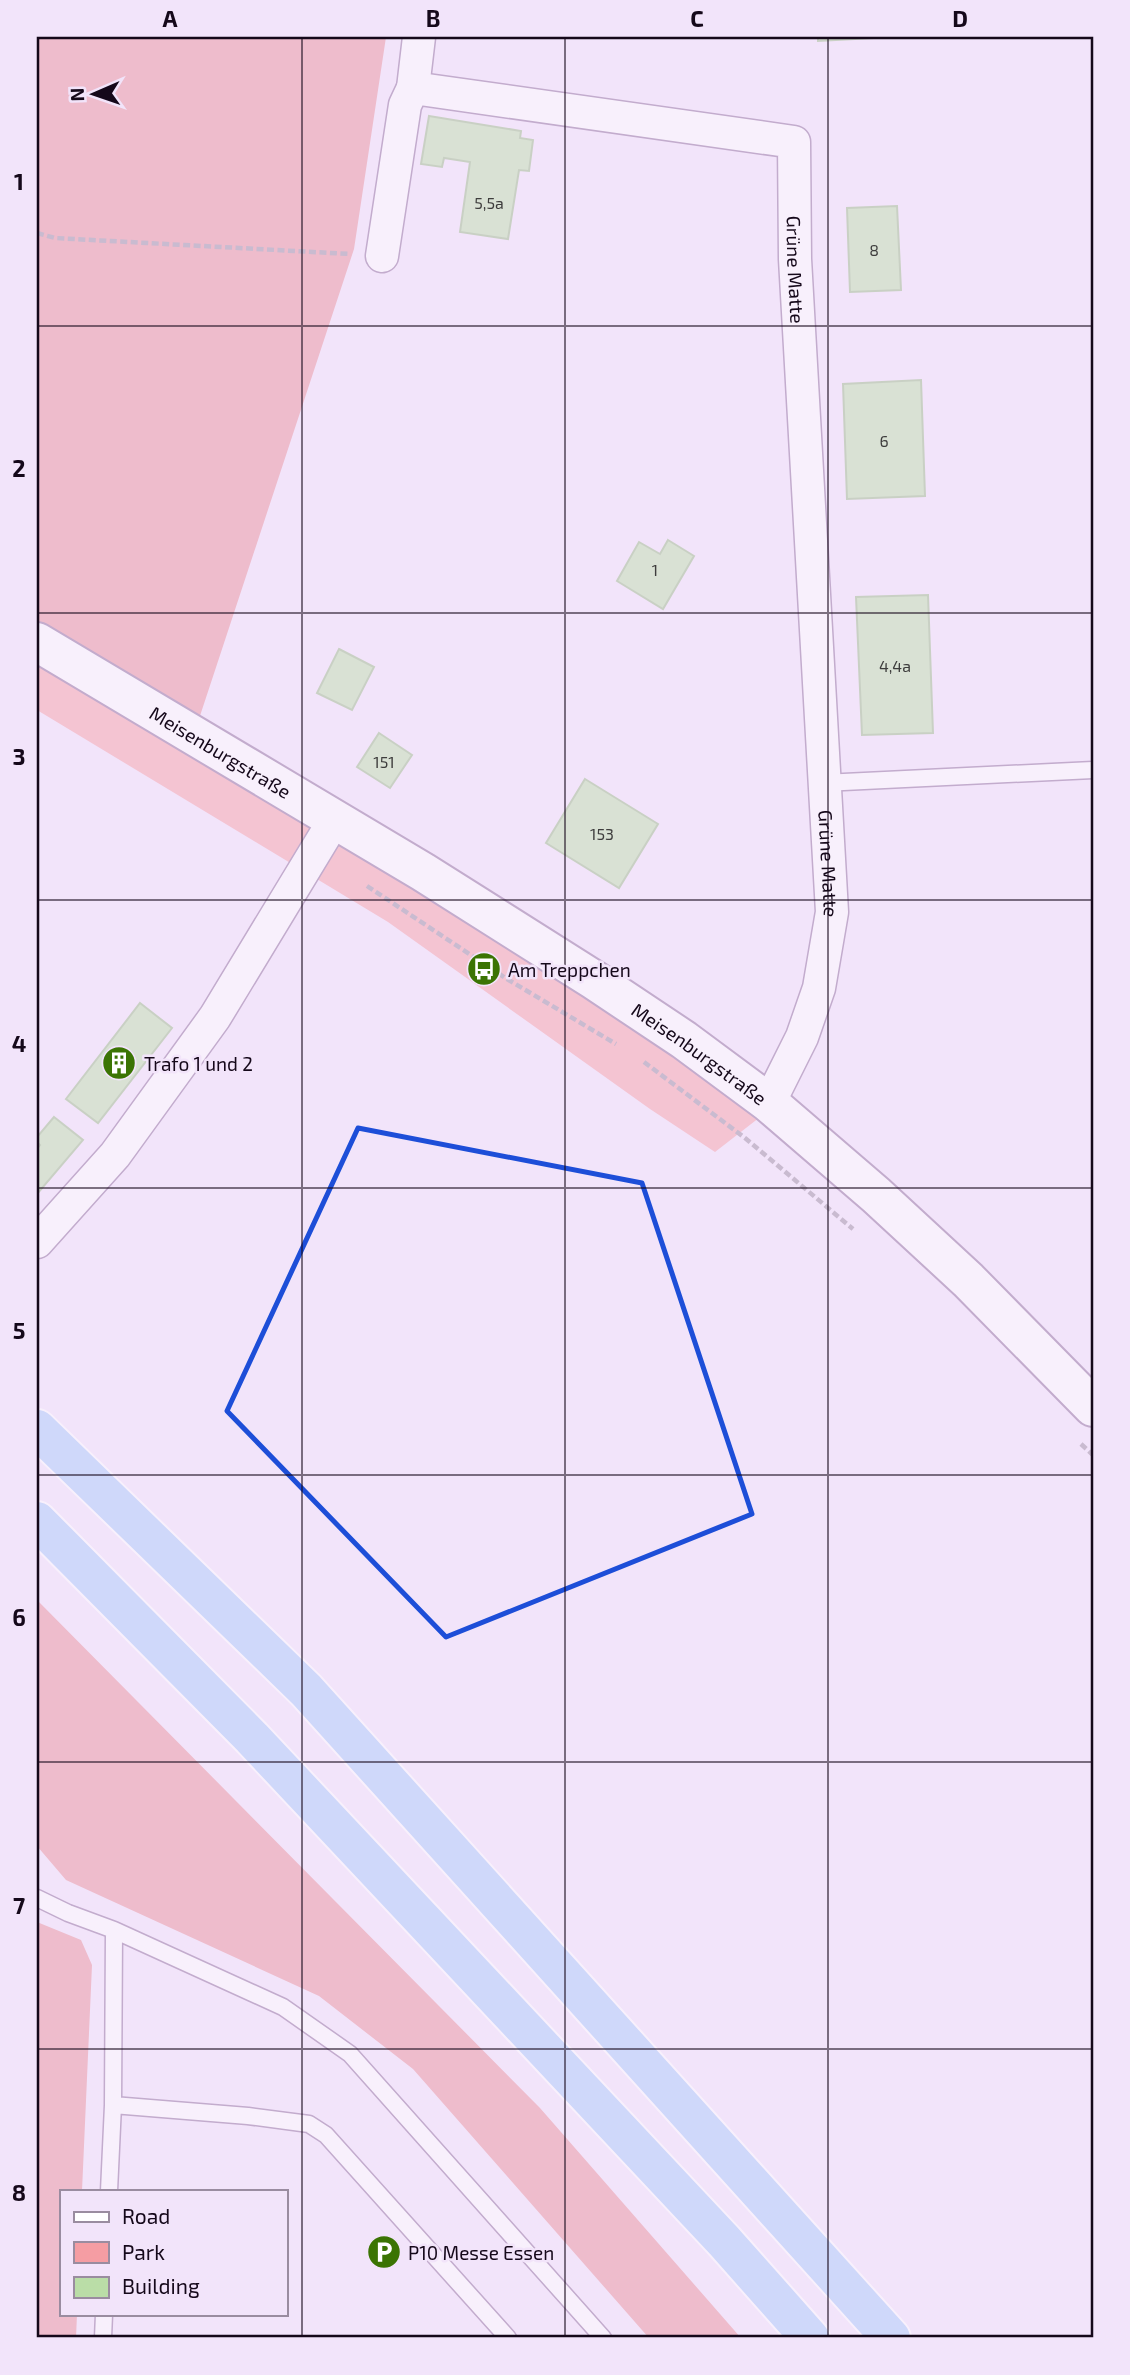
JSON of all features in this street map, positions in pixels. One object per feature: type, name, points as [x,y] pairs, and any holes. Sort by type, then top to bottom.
[{"type":"highway","points":[[37,1429],[306,1690],[891,2338]]},
{"type":"highway","points":[[37,1521],[262,1748],[724,2241],[810,2338]]},
{"type":"main road","name":"Meisenburgstraße","points":[[37,642],[335,819],[594,980],[684,1040],[769,1103],[876,1195],[968,1280],[1084,1422]]},
{"type":"street","points":[[382,256],[405,105],[413,88],[419,37]]},
{"type":"street","name":"Grüne Matte","points":[[413,88],[794,142],[795,259],[832,912],[818,988],[802,1037],[769,1103]]},
{"type":"street","points":[[37,1242],[115,1155],[215,1017],[335,819]]},
{"type":"lane","name":"Grüne Matte","points":[[823,783],[1093,770]]},
{"type":"lane","points":[[37,1898],[283,2007],[350,2054],[603,2338]]},
{"type":"lane","points":[[109,2190],[113,2105],[114,1930]]},
{"type":"lane","points":[[113,2105],[309,2124],[326,2135],[509,2338]]},
{"type":"lane","points":[[103,2338],[104,2316]]},
{"type":"path","points":[[37,233],[55,238],[382,256]]},
{"type":"path","points":[[315,852],[507,979],[620,1046]]},
{"type":"path","points":[[642,1060],[745,1138],[861,1236]]},
{"type":"path","points":[[1084,1422],[1093,1455]]},
{"type":"highlighted area","points":[[358,1128],[642,1183],[752,1514],[446,1637],[227,1411]]},
{"type":"green space","points":[[37,646],[768,1111],[715,1152],[650,1109],[388,922],[37,710]]},
{"type":"shaded area","points":[[37,37],[386,37],[354,249],[194,734],[37,637]]},
{"type":"shaded area","points":[[37,1600],[540,2108],[741,2338],[649,2338],[413,2069],[319,1996],[66,1880],[37,1846]]},
{"type":"shaded area","points":[[37,1922],[81,1940],[92,1965],[82,2190],[60,2190],[60,2316],[77,2316],[76,2338],[37,2338]]},
{"type":"building","points":[[818,37],[873,37],[873,38],[818,41]]},
{"type":"building","points":[[429,116],[521,131],[520,138],[533,140],[529,171],[519,170],[508,239],[460,232],[470,162],[444,158],[442,167],[421,164]]},
{"type":"building","points":[[897,206],[901,290],[850,292],[847,208]]},
{"type":"building","points":[[921,380],[925,496],[847,499],[843,384]]},
{"type":"building","points":[[668,540],[694,556],[663,609],[617,581],[639,542],[660,554]]},
{"type":"building","points":[[928,595],[933,733],[862,735],[856,597]]},
{"type":"building","points":[[339,649],[374,667],[352,710],[317,693]]},
{"type":"building","points":[[379,733],[412,755],[390,788],[357,767]]},
{"type":"building","points":[[585,779],[658,824],[619,888],[546,843]]},
{"type":"building","name":"Trafo 1 und 2","points":[[140,1003],[172,1028],[98,1123],[66,1099]]},
{"type":"building","points":[[54,1117],[83,1140],[37,1194],[37,1149],[40,1145],[37,1137]]},
{"type":"place","name":"Am Treppchen","points":[[484,969]]},
{"type":"place","name":"Trafo 1 und 2","points":[[119,1063]]},
{"type":"place","name":"P10 Messe Essen","points":[[384,2252]]}]
